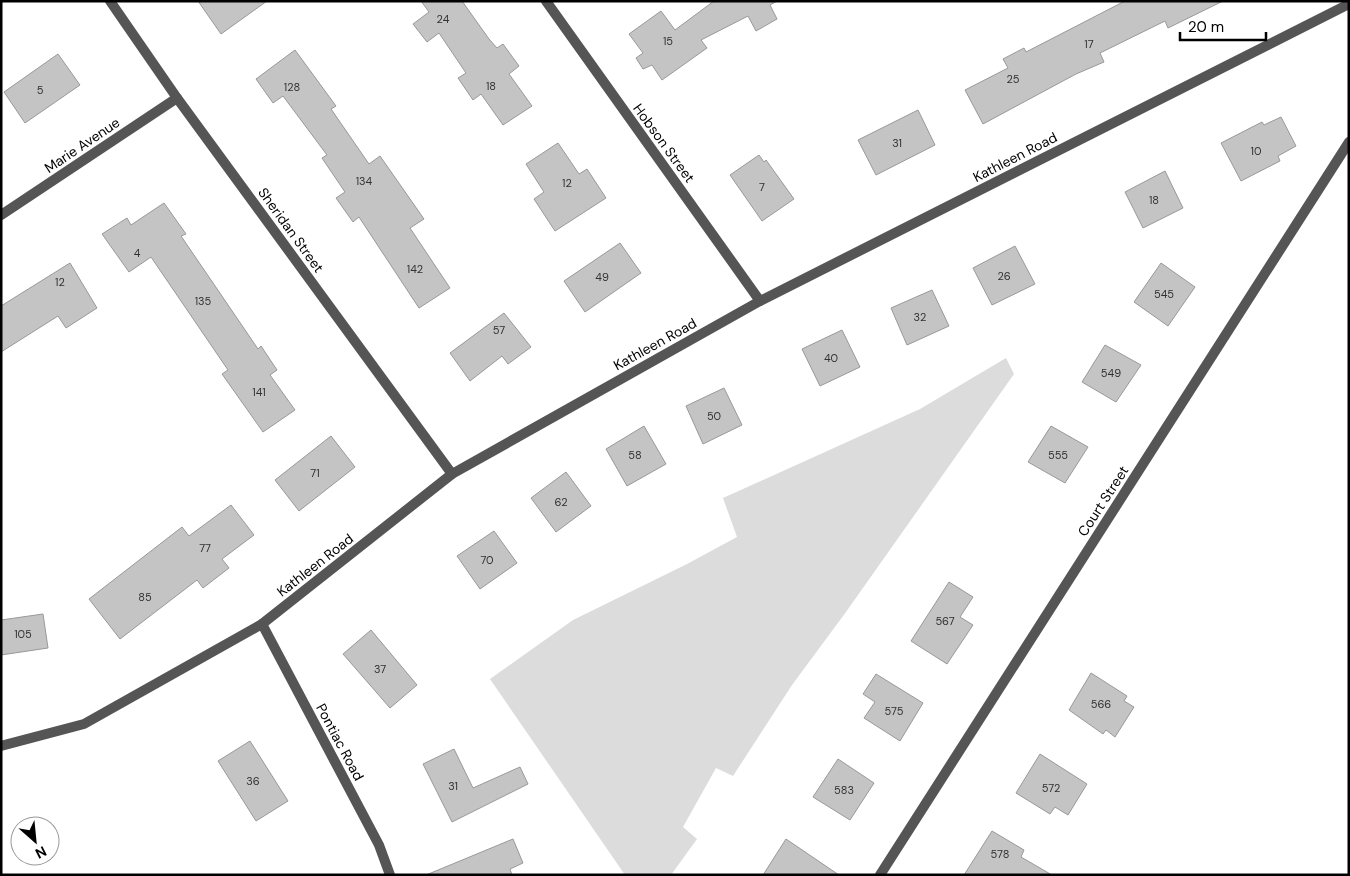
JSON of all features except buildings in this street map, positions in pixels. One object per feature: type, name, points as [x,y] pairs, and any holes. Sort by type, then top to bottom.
[{"type":"street","name":"Sheridan Street","points":[[110,1],[177,98],[452,474]]},
{"type":"street","name":"Hobson Street","points":[[546,1],[760,301]]},
{"type":"street","name":"Kathleen Road","points":[[1,746],[84,724],[262,624],[452,474],[760,301],[1349,4]]},
{"type":"street","name":"Marie Avenue","points":[[1,215],[177,98]]},
{"type":"street","name":"Court Street","points":[[880,875],[1349,142]]},
{"type":"street","name":"Pontiac Road","points":[[262,624],[379,845],[390,875]]},
{"type":"shaded area","points":[[1006,358],[1014,374],[846,612],[792,685],[733,776],[716,768],[683,827],[697,839],[671,875],[625,875],[490,679],[573,620],[687,564],[737,537],[723,498],[920,409]]}]
